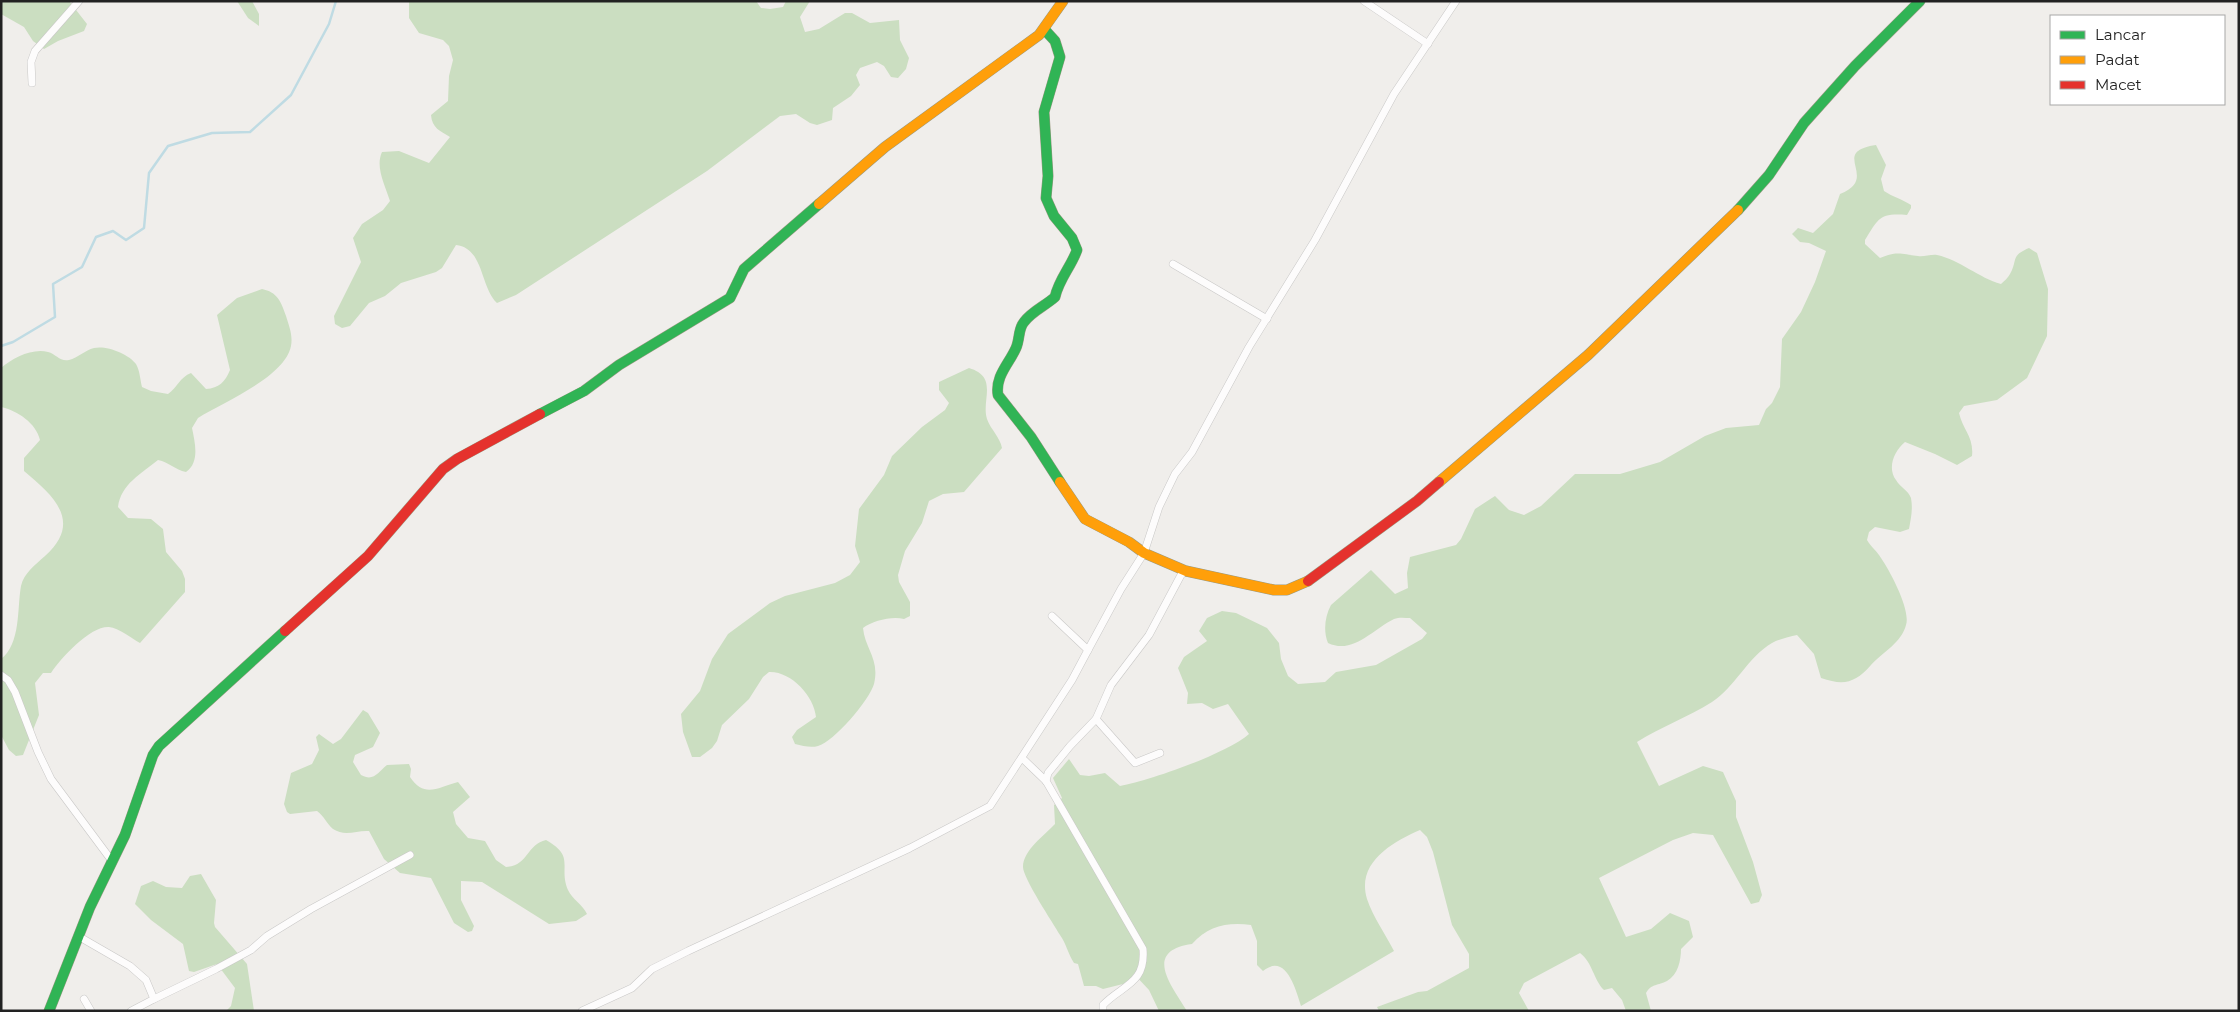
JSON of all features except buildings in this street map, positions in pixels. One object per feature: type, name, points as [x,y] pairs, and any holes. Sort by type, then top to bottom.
[{"type":"street","points":[[32,83],[31,62],[35,51],[79,1]]},
{"type":"street","points":[[49,1011],[78,936],[124,835],[153,755],[159,746],[368,556],[443,469],[456,459],[584,391],[619,365],[730,298],[736,292],[740,275],[744,269],[885,147],[995,69],[1039,35],[1063,1]]},
{"type":"street","points":[[1364,1],[1428,44]]},
{"type":"street","points":[[582,1011],[632,988],[652,969],[910,848],[990,806],[1022,758],[1088,650],[1121,589],[1144,553],[1159,507],[1175,474],[1192,452],[1249,347],[1315,240],[1394,94],[1456,1]]},
{"type":"street","points":[[1044,29],[1055,42],[1060,57],[1044,112],[1048,176],[1045,193],[1054,216],[1076,246],[1076,254],[1072,265],[1058,284],[1055,297],[1030,314],[1022,324],[1017,346],[1000,376],[996,390],[1000,399],[1056,472],[1085,519],[1102,530],[1129,542],[1144,553],[1186,571],[1274,590],[1287,590],[1296,588],[1417,501],[1588,355],[1738,210],[1769,176],[1804,123],[1855,66],[1920,1]]},
{"type":"street","points":[[1173,264],[1267,319]]},
{"type":"street","points":[[1046,781],[1048,773],[1096,719],[1111,685],[1149,635],[1181,575],[1186,571]]},
{"type":"street","points":[[1052,616],[1088,650]]},
{"type":"street","points":[[1,675],[8,680],[16,692],[38,752],[51,779],[112,860]]},
{"type":"street","points":[[1096,719],[1135,764],[1160,753]]},
{"type":"street","points":[[1022,758],[1046,781],[1143,949],[1140,976],[1110,998],[1103,1006],[1103,1011]]},
{"type":"street","points":[[131,1011],[251,950],[268,936],[311,909],[410,854]]},
{"type":"street","points":[[78,936],[130,966],[146,980],[154,998]]},
{"type":"street","points":[[84,999],[91,1011]]},
{"type":"green space","points":[[1,1],[69,1],[87,24],[84,31],[58,41],[44,49],[33,41],[24,27],[1,14]]},
{"type":"green space","points":[[237,1],[252,1],[259,14],[259,26],[248,18]]},
{"type":"green space","points":[[409,1],[756,1],[761,8],[770,9],[783,7],[786,1],[810,1],[800,17],[805,32],[819,29],[845,13],[852,13],[870,23],[899,20],[900,40],[909,58],[906,69],[898,78],[891,77],[884,66],[877,62],[860,68],[856,75],[860,85],[851,96],[833,108],[832,120],[817,125],[796,114],[780,116],[707,171],[516,295],[497,303],[487,288],[477,260],[465,248],[456,245],[442,268],[436,272],[401,283],[385,296],[369,303],[350,326],[342,328],[335,324],[334,316],[361,262],[353,238],[362,224],[383,210],[390,201],[380,170],[382,152],[399,151],[429,163],[450,137],[435,126],[431,115],[448,101],[449,76],[453,60],[449,46],[443,40],[419,33],[409,18]]},
{"type":"green space","points":[[1876,145],[1886,165],[1881,179],[1884,191],[1911,205],[1911,208],[1907,215],[1891,215],[1881,218],[1865,240],[1865,244],[1880,258],[1891,254],[1945,257],[1985,278],[2001,284],[2010,274],[2019,253],[2029,248],[2037,253],[2048,289],[2047,336],[2027,378],[1997,400],[1964,406],[1959,413],[1970,439],[1972,456],[1957,465],[1905,442],[1895,455],[1892,465],[1893,475],[1911,498],[1912,510],[1909,529],[1900,532],[1875,527],[1869,532],[1867,540],[1879,556],[1899,591],[1907,618],[1904,631],[1891,647],[1860,676],[1849,681],[1836,682],[1821,678],[1814,654],[1797,635],[1778,640],[1763,649],[1728,688],[1712,702],[1637,742],[1659,786],[1703,766],[1723,772],[1736,801],[1736,817],[1753,862],[1762,895],[1759,902],[1751,904],[1713,835],[1693,833],[1673,840],[1599,878],[1626,937],[1651,929],[1670,913],[1689,921],[1693,937],[1681,949],[1674,975],[1664,983],[1653,986],[1646,993],[1651,1011],[1626,1011],[1622,1000],[1612,988],[1604,990],[1600,986],[1588,961],[1580,953],[1524,983],[1519,993],[1529,1011],[1379,1011],[1377,1007],[1418,992],[1427,991],[1469,968],[1469,954],[1452,925],[1433,852],[1427,837],[1420,830],[1388,848],[1372,865],[1367,875],[1365,886],[1367,899],[1394,951],[1301,1006],[1293,983],[1284,970],[1278,966],[1271,966],[1263,971],[1257,965],[1257,941],[1251,925],[1234,924],[1211,929],[1192,944],[1177,948],[1168,954],[1164,962],[1165,971],[1174,991],[1187,1011],[1159,1011],[1149,990],[1134,974],[1127,983],[1103,989],[1096,986],[1084,986],[1078,964],[1072,960],[1062,938],[1024,873],[1023,867],[1030,849],[1055,824],[1054,805],[1062,798],[1053,778],[1069,759],[1080,775],[1089,776],[1105,773],[1120,786],[1150,778],[1206,758],[1224,750],[1249,734],[1228,704],[1213,709],[1202,703],[1187,704],[1188,693],[1178,668],[1184,657],[1207,641],[1199,631],[1207,618],[1222,611],[1236,613],[1267,628],[1279,643],[1281,659],[1288,676],[1298,684],[1325,682],[1336,672],[1376,665],[1422,639],[1427,633],[1410,618],[1398,618],[1346,646],[1328,643],[1325,624],[1331,605],[1371,570],[1395,594],[1408,588],[1407,573],[1410,557],[1456,545],[1461,539],[1475,509],[1495,496],[1509,510],[1524,515],[1541,506],[1575,474],[1620,474],[1660,462],[1705,436],[1726,428],[1759,425],[1766,409],[1772,403],[1780,387],[1782,339],[1801,312],[1815,282],[1826,251],[1809,243],[1800,242],[1792,234],[1798,228],[1813,233],[1833,214],[1840,194],[1851,188],[1856,181],[1857,173],[1854,159],[1856,153],[1862,148]]},
{"type":"green space","points":[[262,289],[275,295],[284,311],[291,338],[291,346],[286,357],[278,368],[252,388],[198,418],[192,428],[195,458],[186,472],[158,460],[127,486],[120,499],[118,507],[128,518],[151,519],[163,529],[166,552],[182,571],[185,579],[185,592],[140,643],[117,629],[101,628],[77,644],[51,673],[43,673],[35,683],[39,715],[23,755],[16,756],[9,750],[1,735],[1,659],[12,644],[15,635],[22,581],[30,570],[56,544],[62,532],[63,521],[60,510],[54,500],[24,471],[24,458],[40,440],[35,428],[30,423],[14,411],[1,407],[1,368],[17,357],[36,351],[48,352],[61,359],[69,360],[99,347],[111,349],[133,360],[138,369],[142,387],[151,391],[168,394],[184,377],[191,373],[206,389],[215,387],[224,381],[230,370],[217,315],[237,298]]},
{"type":"green space","points":[[969,368],[984,377],[987,390],[987,419],[1002,448],[964,492],[943,494],[929,501],[922,523],[905,551],[898,575],[899,582],[910,602],[910,616],[904,619],[882,620],[863,628],[874,661],[875,675],[871,691],[859,709],[842,729],[825,743],[813,747],[795,744],[792,737],[797,730],[816,717],[814,709],[806,693],[793,680],[777,673],[769,672],[763,677],[749,699],[722,725],[717,741],[712,748],[700,757],[692,757],[683,732],[681,714],[700,691],[712,659],[728,634],[770,603],[785,596],[835,583],[850,575],[860,562],[855,546],[859,509],[884,475],[892,456],[922,427],[945,410],[949,403],[939,390],[939,382]]},
{"type":"green space","points":[[363,710],[368,713],[380,733],[373,747],[355,755],[353,762],[361,775],[373,777],[387,765],[409,764],[411,769],[410,777],[420,787],[431,790],[458,782],[470,797],[453,812],[456,824],[468,838],[485,841],[496,860],[506,867],[519,863],[535,846],[546,840],[555,846],[564,857],[565,882],[568,890],[587,914],[576,921],[549,924],[482,882],[461,881],[461,900],[474,926],[472,931],[468,932],[454,923],[431,878],[400,873],[384,859],[369,831],[342,833],[333,829],[317,811],[290,814],[287,812],[284,804],[291,773],[312,764],[319,750],[316,737],[319,734],[333,744],[341,739]]},
{"type":"green space","points":[[201,874],[216,900],[215,927],[247,964],[254,1011],[226,1011],[231,1006],[235,988],[217,964],[194,972],[189,971],[183,944],[151,920],[135,904],[141,886],[153,881],[166,887],[182,888],[190,876]]},
{"type":"waterway","points":[[1,346],[13,342],[55,317],[53,284],[82,267],[96,237],[113,231],[126,240],[144,228],[149,173],[168,146],[212,133],[250,132],[291,95],[329,24],[336,1]]},
{"type":"traffic: fast","points":[[1738,210],[1769,175],[1804,123],[1855,66],[1920,1]]},
{"type":"traffic: fast","points":[[1044,29],[1055,41],[1060,57],[1044,112],[1048,176],[1046,198],[1054,216],[1072,238],[1077,250],[1059,284],[1055,297],[1027,318],[1022,325],[1016,348],[1001,376],[998,395],[1031,437],[1060,482]]},
{"type":"traffic: fast","points":[[540,414],[584,391],[619,365],[730,298],[744,269],[819,204]]},
{"type":"traffic: fast","points":[[49,1011],[90,907],[125,835],[153,755],[159,746],[285,631]]},
{"type":"traffic: slow","points":[[819,204],[885,147],[1039,35],[1063,1]]},
{"type":"traffic: slow","points":[[1439,482],[1588,355],[1738,210]]},
{"type":"traffic: slow","points":[[1060,482],[1085,519],[1129,542],[1144,553],[1186,571],[1274,590],[1287,590],[1308,581]]},
{"type":"traffic: jam","points":[[285,631],[368,556],[443,469],[457,459],[540,414]]},
{"type":"traffic: jam","points":[[1308,581],[1417,501],[1439,482]]}]
